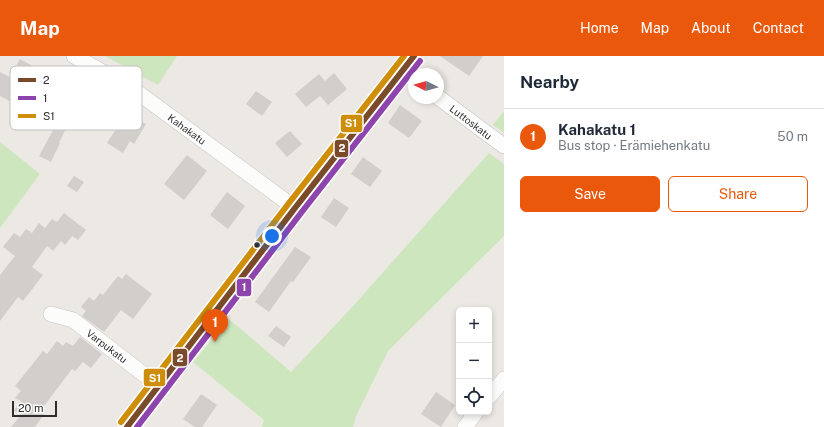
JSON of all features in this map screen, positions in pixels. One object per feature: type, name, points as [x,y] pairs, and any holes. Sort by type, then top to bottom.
[{"type":"street","name":"Kahakatu","points":[[74,56],[92,66]]},
{"type":"street","points":[[411,68],[414,56]]},
{"type":"street","points":[[127,427],[295,208],[408,76]]},
{"type":"street","name":"Kahakatu","points":[[142,96],[295,208]]},
{"type":"street","name":"Luttoskatu","points":[[444,101],[504,146]]},
{"type":"street","name":"Varpukatu","points":[[51,314],[73,320],[159,386]]},
{"type":"street","points":[[492,393],[504,379]]},
{"type":"street","points":[[465,427],[474,415]]},
{"type":"green space","points":[[105,56],[177,56],[158,85],[142,76],[142,66],[123,66]]},
{"type":"green space","points":[[504,111],[504,133],[493,125]]},
{"type":"green space","points":[[0,142],[40,174],[0,228]]},
{"type":"green space","points":[[489,153],[504,164],[504,236],[388,351],[356,416],[353,427],[262,427],[264,420],[193,362],[229,319],[291,372],[354,305]]},
{"type":"building","points":[[440,56],[483,56],[469,76]]},
{"type":"building","points":[[20,59],[33,66],[16,66]]},
{"type":"building","points":[[0,72],[10,77],[10,101],[0,96]]},
{"type":"building","points":[[334,73],[347,89],[328,105],[320,96],[306,107],[295,94],[319,74],[325,81]]},
{"type":"building","points":[[256,91],[272,102],[262,116],[246,104]]},
{"type":"building","points":[[400,105],[422,121],[409,138],[388,123]]},
{"type":"building","points":[[142,121],[146,124],[134,144],[130,141],[123,153],[107,143],[115,130],[142,130]]},
{"type":"building","points":[[53,130],[65,130],[51,162],[39,156]]},
{"type":"building","points":[[290,131],[302,144],[287,157],[275,143]]},
{"type":"building","points":[[187,155],[207,171],[184,200],[164,184]]},
{"type":"building","points":[[363,157],[382,171],[370,187],[351,174]]},
{"type":"building","points":[[74,176],[84,182],[77,192],[67,186]]},
{"type":"building","points":[[227,192],[245,206],[228,229],[210,215]]},
{"type":"building","points":[[334,198],[349,208],[336,227],[321,217]]},
{"type":"building","points":[[64,213],[86,230],[78,240],[72,236],[65,245],[61,241],[53,251],[47,246],[32,267],[43,275],[23,301],[18,297],[0,321],[0,275],[15,256],[3,247],[14,233],[20,237],[26,229],[32,233],[39,223],[45,228],[52,219],[57,222]]},
{"type":"building","points":[[295,247],[311,257],[293,282],[291,281],[269,312],[255,302]]},
{"type":"building","points":[[126,274],[152,294],[133,319],[121,310],[104,332],[82,316],[86,311],[81,307],[89,297],[94,301],[100,293],[103,295],[118,276],[122,279]]},
{"type":"building","points":[[276,326],[291,337],[284,347],[268,336]]},
{"type":"building","points":[[80,337],[102,354],[91,368],[83,362],[75,371],[72,369],[41,410],[45,413],[35,427],[11,427],[21,415],[14,410],[21,401],[15,398],[21,391],[15,386],[43,351],[47,354],[57,341],[63,346],[66,342],[73,346]]},
{"type":"building","points":[[436,392],[455,405],[441,427],[421,414]]},
{"type":"building","points":[[201,394],[217,405],[202,427],[195,427],[183,419]]},
{"type":"transit line","name":"S1","points":[[121,422],[404,56]]},
{"type":"transit line","name":"2","points":[[127,427],[414,56]]},
{"type":"transit line","name":"1","points":[[137,427],[420,61]]},
{"type":"place","name":"Kahakatu 1","points":[[215,342]]}]
